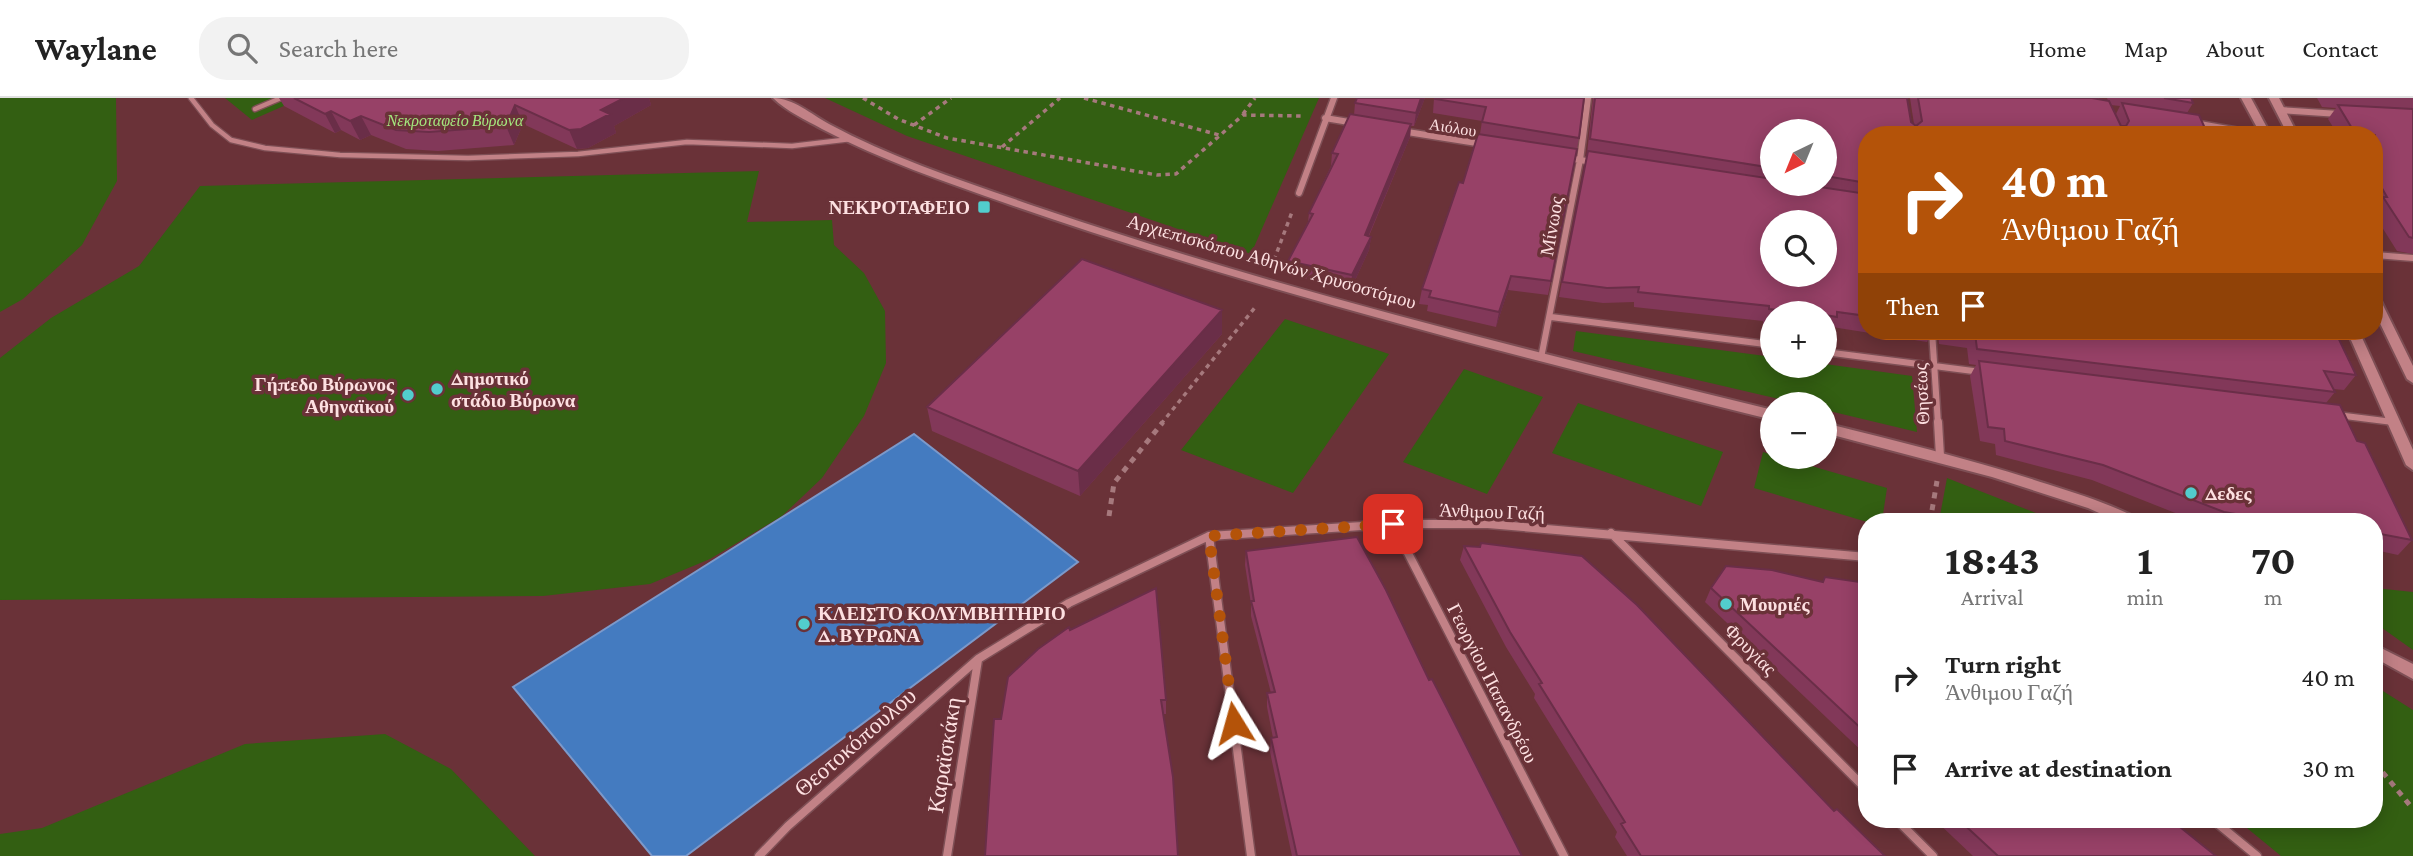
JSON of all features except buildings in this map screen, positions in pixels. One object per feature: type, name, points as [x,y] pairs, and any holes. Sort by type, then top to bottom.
[{"type":"street","name":"Αρχιεπισκόπου Αθηνών Χρυσοστόμου","points":[[778,98],[811,120],[851,139],[975,189],[1083,227],[1265,283],[1541,358],[1760,412]]},
{"type":"street","points":[[1299,193],[1334,98]]},
{"type":"street","name":"Μίνωος","points":[[1541,358],[1580,160],[1588,98]]},
{"type":"street","points":[[2246,98],[2260,126]]},
{"type":"street","points":[[2274,98],[2288,126]]},
{"type":"street","points":[[2280,110],[2346,114]]},
{"type":"street","points":[[1325,118],[1365,125]]},
{"type":"street","points":[[2183,122],[2208,126]]},
{"type":"street","name":"Αιόλου","points":[[1392,129],[1486,145]]},
{"type":"street","points":[[1553,156],[1607,164]]},
{"type":"street","points":[[2383,256],[2413,258]]},
{"type":"street","points":[[1551,317],[1760,343]]},
{"type":"street","points":[[2383,317],[2413,379]]},
{"type":"street","name":"Θησέως","points":[[1934,340],[1940,456]]},
{"type":"street","points":[[2357,340],[2413,466]]},
{"type":"street","points":[[1837,354],[1991,373]]},
{"type":"street","points":[[2323,414],[2393,422]]},
{"type":"street","points":[[1837,431],[1940,456],[2117,513]]},
{"type":"street","name":"Άνθιμου Γαζή","points":[[978,659],[1069,603],[1209,536],[1393,524],[1488,524],[1858,556]]},
{"type":"street","name":"Γεωργίου Παπανδρέου","points":[[1393,524],[1564,856]]},
{"type":"street","name":"Φρυγίας","points":[[1610,533],[1858,781]]},
{"type":"street","points":[[1209,536],[1251,856]]},
{"type":"street","points":[[2383,655],[2413,672]]},
{"type":"street","name":"Θεοτοκόπουλου","points":[[759,856],[788,826],[978,659]]},
{"type":"street","name":"Καραϊσκάκη","points":[[947,856],[978,659]]},
{"type":"street","points":[[1905,828],[1933,856]]},
{"type":"street","points":[[2223,828],[2257,856]]},
{"type":"lane","points":[[191,98],[212,125],[231,140],[265,148],[340,155],[482,158],[578,154],[687,142],[792,146],[851,139]]},
{"type":"lane","points":[[255,109],[281,98]]},
{"type":"path","points":[[863,98],[898,120],[947,138],[1157,175],[1177,174],[1243,115],[1255,98]]},
{"type":"path","points":[[913,125],[951,98]]},
{"type":"path","points":[[1002,147],[1060,98]]},
{"type":"path","points":[[1084,98],[1220,135]]},
{"type":"path","points":[[1243,115],[1325,118]]},
{"type":"path","points":[[1265,283],[1299,193]]},
{"type":"path","points":[[1109,516],[1114,483],[1242,324]]},
{"type":"path","points":[[1932,513],[1936,486]]},
{"type":"path","points":[[2383,773],[2413,809]]},
{"type":"green space","points":[[0,98],[116,98],[117,181],[82,245],[23,299],[0,312]]},
{"type":"green space","points":[[225,98],[302,98],[252,120]]},
{"type":"green space","points":[[825,98],[1319,98],[1251,254],[907,136]]},
{"type":"green space","name":"Δημοτικό στάδιο Βύρωνα","points":[[759,171],[747,222],[832,220],[834,245],[864,273],[885,311],[886,363],[864,416],[822,478],[782,516],[710,559],[650,584],[543,596],[0,600],[0,358],[51,318],[139,266],[200,186]]},
{"type":"green space","points":[[1285,319],[1389,354],[1293,493],[1181,450]]},
{"type":"green space","points":[[1576,331],[1760,355],[1760,378],[1837,378],[1837,366],[1912,376],[1917,432],[1837,413],[1837,392],[1760,392],[1760,395],[1573,351]]},
{"type":"green space","points":[[1464,369],[1543,397],[1487,494],[1403,462]]},
{"type":"green space","points":[[1578,403],[1723,452],[1701,506],[1552,453]]},
{"type":"green space","points":[[1760,464],[1760,469],[1822,469],[1887,488],[1883,513],[1858,513],[1858,519],[1754,488]]},
{"type":"green space","points":[[1947,478],[2036,513],[1940,513]]},
{"type":"green space","points":[[2383,589],[2413,592],[2413,650],[2383,629]]},
{"type":"green space","points":[[2383,691],[2413,710],[2413,856],[2281,856],[2247,828],[2383,828]]},
{"type":"green space","points":[[385,734],[451,769],[535,856],[0,856],[0,834],[42,828],[245,744]]},
{"type":"water","name":"ΚΛΕΙΣΤΟ ΚΟΛΥΜΒΗΤΗΡΙΟ Δ. ΒΥΡΩΝΑ","points":[[914,434],[1078,562],[686,856],[652,856],[513,687]]},
{"type":"place","name":"ΝΕΚΡΟΤΑΦΕΙΟ","points":[[984,207]]},
{"type":"place","name":"Δημοτικό στάδιο Βύρωνα","points":[[437,389]]},
{"type":"place","name":"Γήπεδο Βύρωνος Αθηναϊκού","points":[[408,395]]},
{"type":"place","name":"Δεδες","points":[[2191,493]]},
{"type":"place","name":"Μουριές","points":[[1726,604]]},
{"type":"place","name":"ΚΛΕΙΣΤΟ ΚΟΛΥΜΒΗΤΗΡΙΟ Δ. ΒΥΡΩΝΑ","points":[[804,624]]},
{"type":"route","points":[[1234,723],[1209,536],[1393,524]]},
{"type":"park label","name":"Νεκροταφείο Βύρωνα","points":[[455,120]]}]
